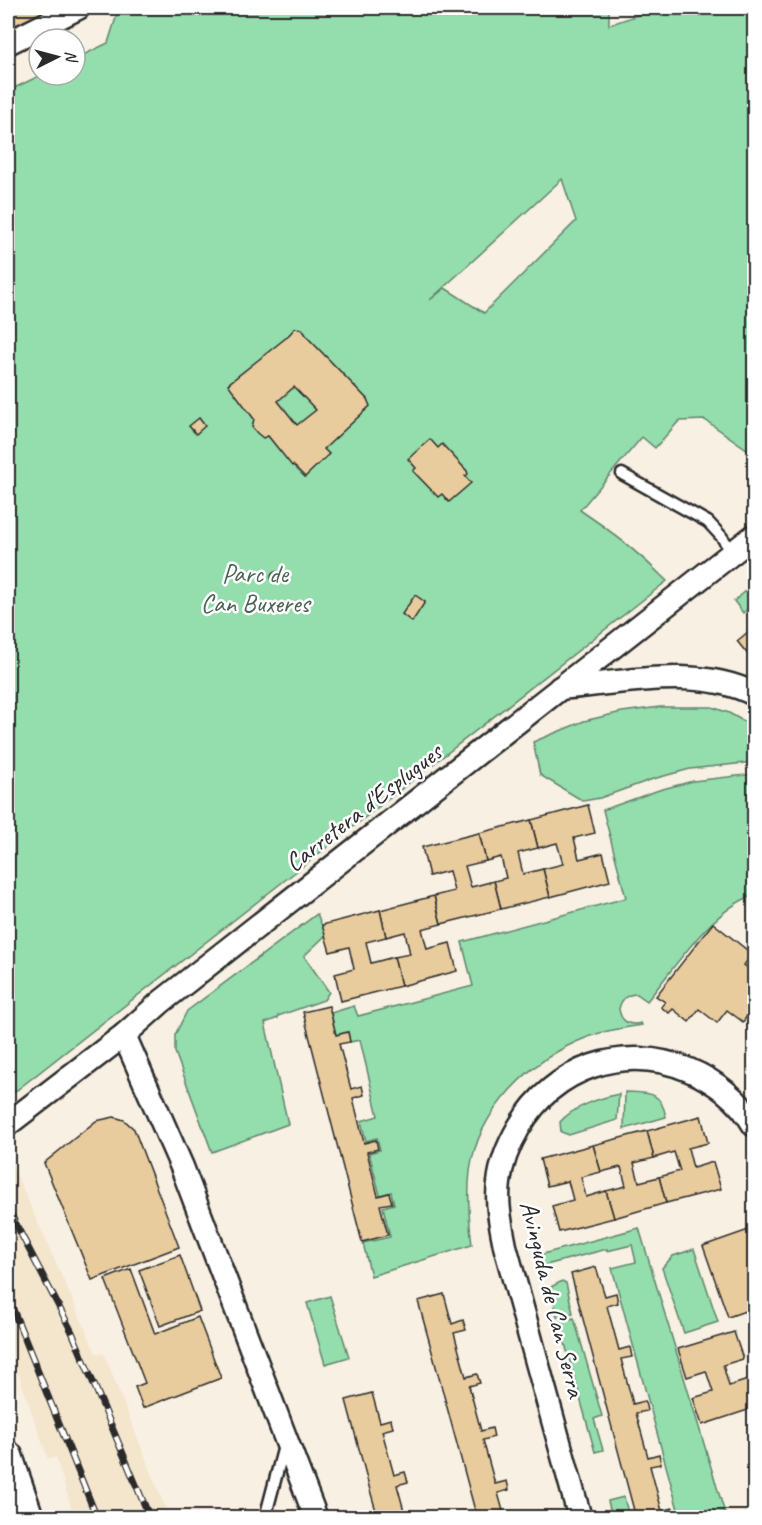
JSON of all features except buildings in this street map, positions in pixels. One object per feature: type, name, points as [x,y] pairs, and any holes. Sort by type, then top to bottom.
[{"type":"street","points":[[8,43],[78,8]]},
{"type":"street","name":"Carretera d'Esplugues","points":[[8,1124],[124,1035],[161,1002],[754,536]]},
{"type":"street","points":[[560,688],[686,677],[739,686],[754,694]]},
{"type":"street","points":[[124,1035],[182,1167],[316,1518]]},
{"type":"street","name":"Avinguda de Can Serra","points":[[580,1518],[505,1246],[500,1220],[498,1184],[508,1148],[526,1116],[547,1092],[578,1071],[616,1059],[638,1058],[659,1061],[702,1076],[733,1098],[754,1125]]},
{"type":"street","points":[[8,1456],[29,1518]]},
{"type":"lane","points":[[622,474],[708,522],[733,552]]},
{"type":"lane","points":[[265,1518],[286,1440]]},
{"type":"shaded area","points":[[9,1158],[96,1353],[104,1354],[169,1517],[74,1517],[56,1457],[48,1459],[8,1344]]},
{"type":"green space","name":"Parc de Can Buxeres","points":[[119,8],[609,8],[609,25],[658,8],[754,8],[754,454],[705,420],[679,421],[655,448],[642,437],[580,510],[625,543],[667,581],[8,1097],[8,91],[27,82],[27,87],[87,87],[87,53],[108,43]],"holes":[[[562,179],[576,221],[484,313],[445,288],[430,300]]]},
{"type":"green space","points":[[754,584],[754,604],[743,613],[734,601]]},
{"type":"green space","points":[[660,707],[712,707],[729,713],[754,727],[754,762],[690,769],[653,779],[600,798],[583,801],[540,775],[533,742],[584,721],[622,712]]},
{"type":"green space","points":[[754,774],[754,895],[738,902],[709,926],[695,940],[647,1001],[637,994],[627,996],[621,1002],[619,1009],[624,1020],[642,1025],[601,1033],[567,1046],[528,1073],[496,1107],[475,1149],[470,1171],[469,1208],[472,1245],[371,1276],[363,1243],[390,1237],[383,1207],[394,1204],[391,1192],[380,1195],[369,1153],[380,1150],[377,1138],[366,1141],[361,1121],[378,1116],[360,1040],[350,1042],[348,1032],[336,1035],[331,1013],[354,1006],[358,1016],[473,986],[462,942],[626,898],[603,810],[659,790],[693,781]]},
{"type":"green space","points":[[317,914],[326,935],[304,956],[329,992],[324,1000],[278,1016],[265,1023],[288,1124],[212,1152],[175,1052],[175,1035],[187,1011]]},
{"type":"green space","points":[[625,1092],[647,1093],[657,1097],[664,1108],[666,1117],[624,1129]]},
{"type":"green space","points":[[619,1094],[617,1120],[569,1135],[561,1132],[560,1122],[572,1112],[595,1101]]},
{"type":"green space","points":[[639,1228],[726,1517],[680,1517],[612,1268],[636,1262],[632,1245],[542,1266],[539,1255]]},
{"type":"green space","points":[[694,1249],[718,1322],[684,1333],[662,1268],[673,1256]]},
{"type":"green space","points":[[562,1281],[566,1283],[573,1313],[557,1317],[551,1287]]},
{"type":"green space","points":[[330,1296],[349,1357],[325,1364],[307,1303]]},
{"type":"green space","points":[[574,1318],[602,1416],[594,1419],[603,1450],[595,1452],[559,1322]]},
{"type":"green space","points":[[624,1497],[629,1517],[612,1517],[608,1501]]},
{"type":"railway","points":[[8,1209],[72,1332],[150,1518]]},
{"type":"railway","points":[[8,1297],[97,1518]]}]
